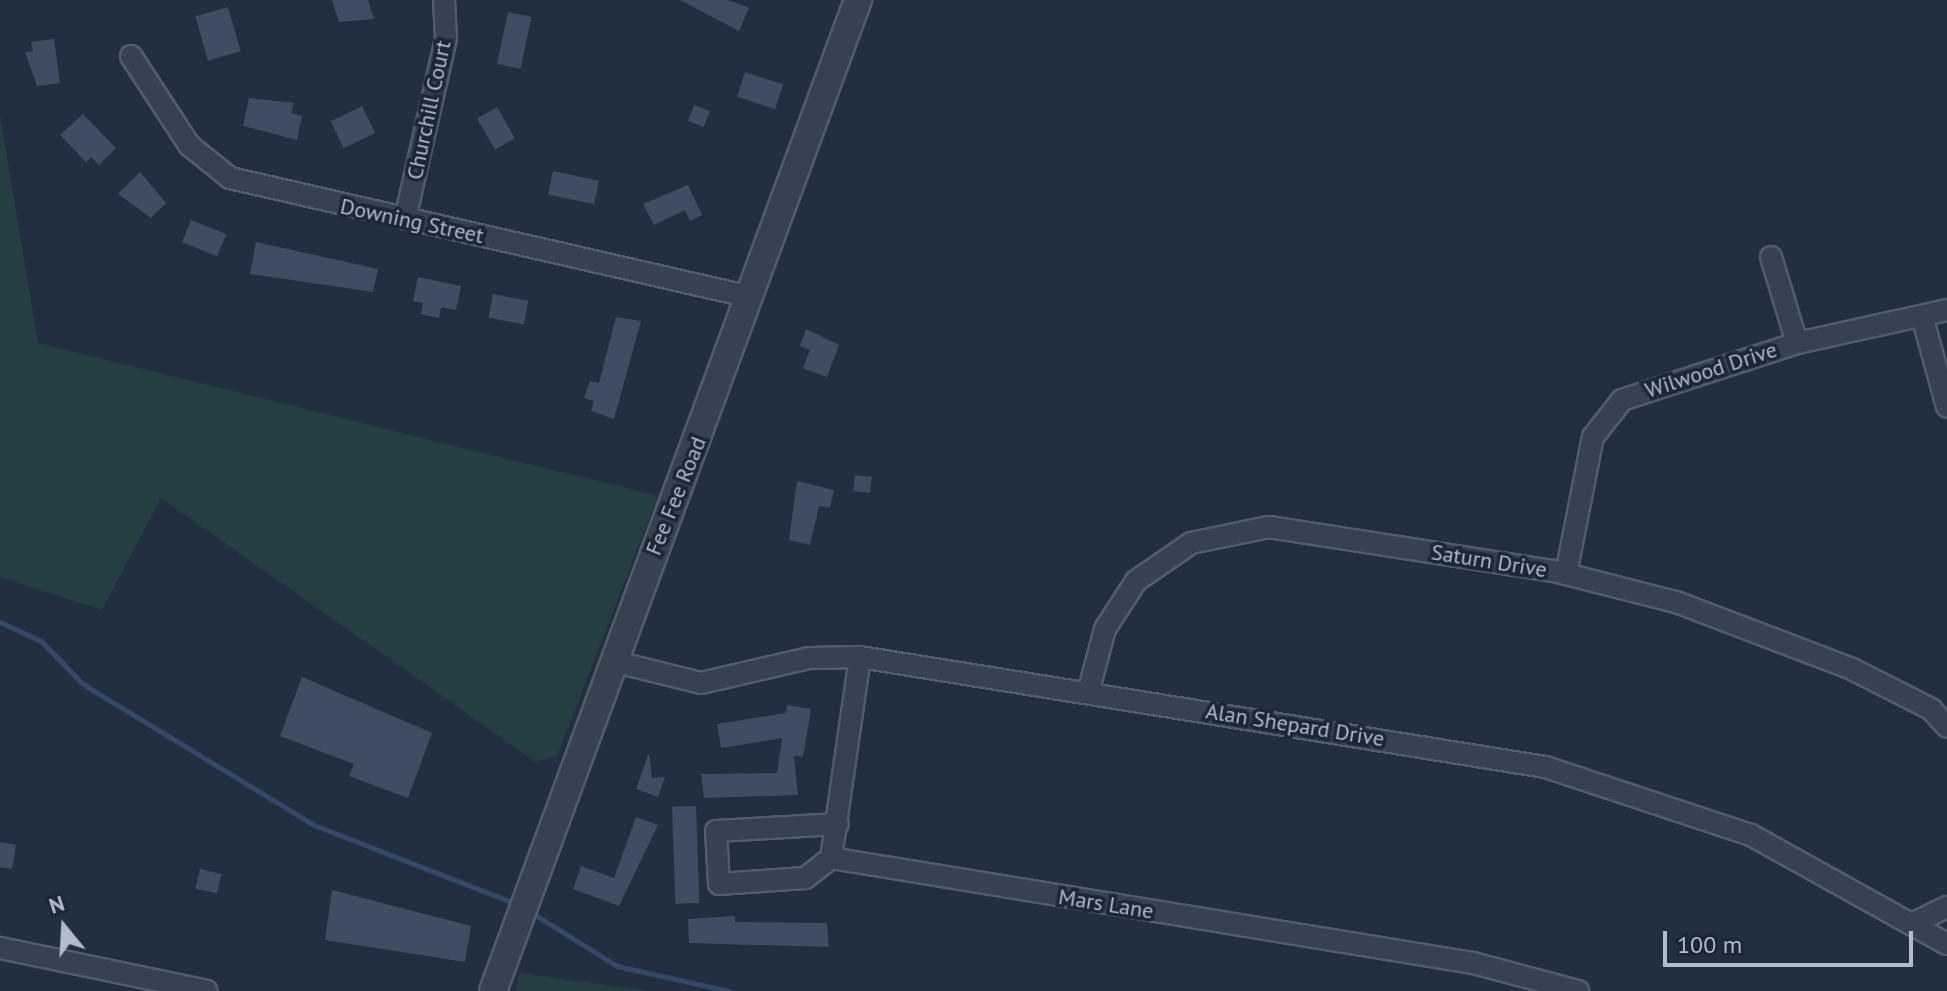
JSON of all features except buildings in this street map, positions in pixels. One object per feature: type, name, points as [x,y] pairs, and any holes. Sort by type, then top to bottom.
[{"type":"street","name":"Churchill Court","points":[[405,219],[446,38],[444,0]]},
{"type":"street","name":"Fee Fee Road","points":[[493,991],[858,0]]},
{"type":"street","name":"Downing Street","points":[[131,56],[189,145],[219,171],[267,189],[751,297]]},
{"type":"street","name":"Wilwood Drive","points":[[1771,257],[1797,343]]},
{"type":"street","name":"Wilwood Drive","points":[[1566,574],[1593,437],[1611,410],[1647,389],[1797,343],[1947,310]]},
{"type":"street","points":[[1922,316],[1947,407]]},
{"type":"street","name":"Saturn Drive","points":[[1088,693],[1105,629],[1136,581],[1170,554],[1231,530],[1300,530],[1566,574],[1770,634],[1907,695],[1947,727]]},
{"type":"street","name":"Alan Shepard Drive","points":[[612,661],[701,683],[809,658],[860,657],[1468,752],[1604,781],[1777,846],[1947,944]]},
{"type":"street","points":[[838,824],[716,831],[719,884],[805,878],[831,858],[838,824],[860,657]]},
{"type":"street","name":"Mars Lane","points":[[831,858],[1473,963],[1578,991]]},
{"type":"street","points":[[1914,923],[1947,907]]},
{"type":"street","points":[[0,948],[207,991]]},
{"type":"green space","points":[[0,115],[38,343],[658,496],[557,756],[536,762],[161,498],[102,610],[0,577]]},
{"type":"green space","points":[[519,973],[651,991],[516,991]]},
{"type":"waterway","points":[[0,622],[41,641],[83,684],[314,825],[517,904]]},
{"type":"waterway","points":[[529,911],[617,966],[729,991]]}]
